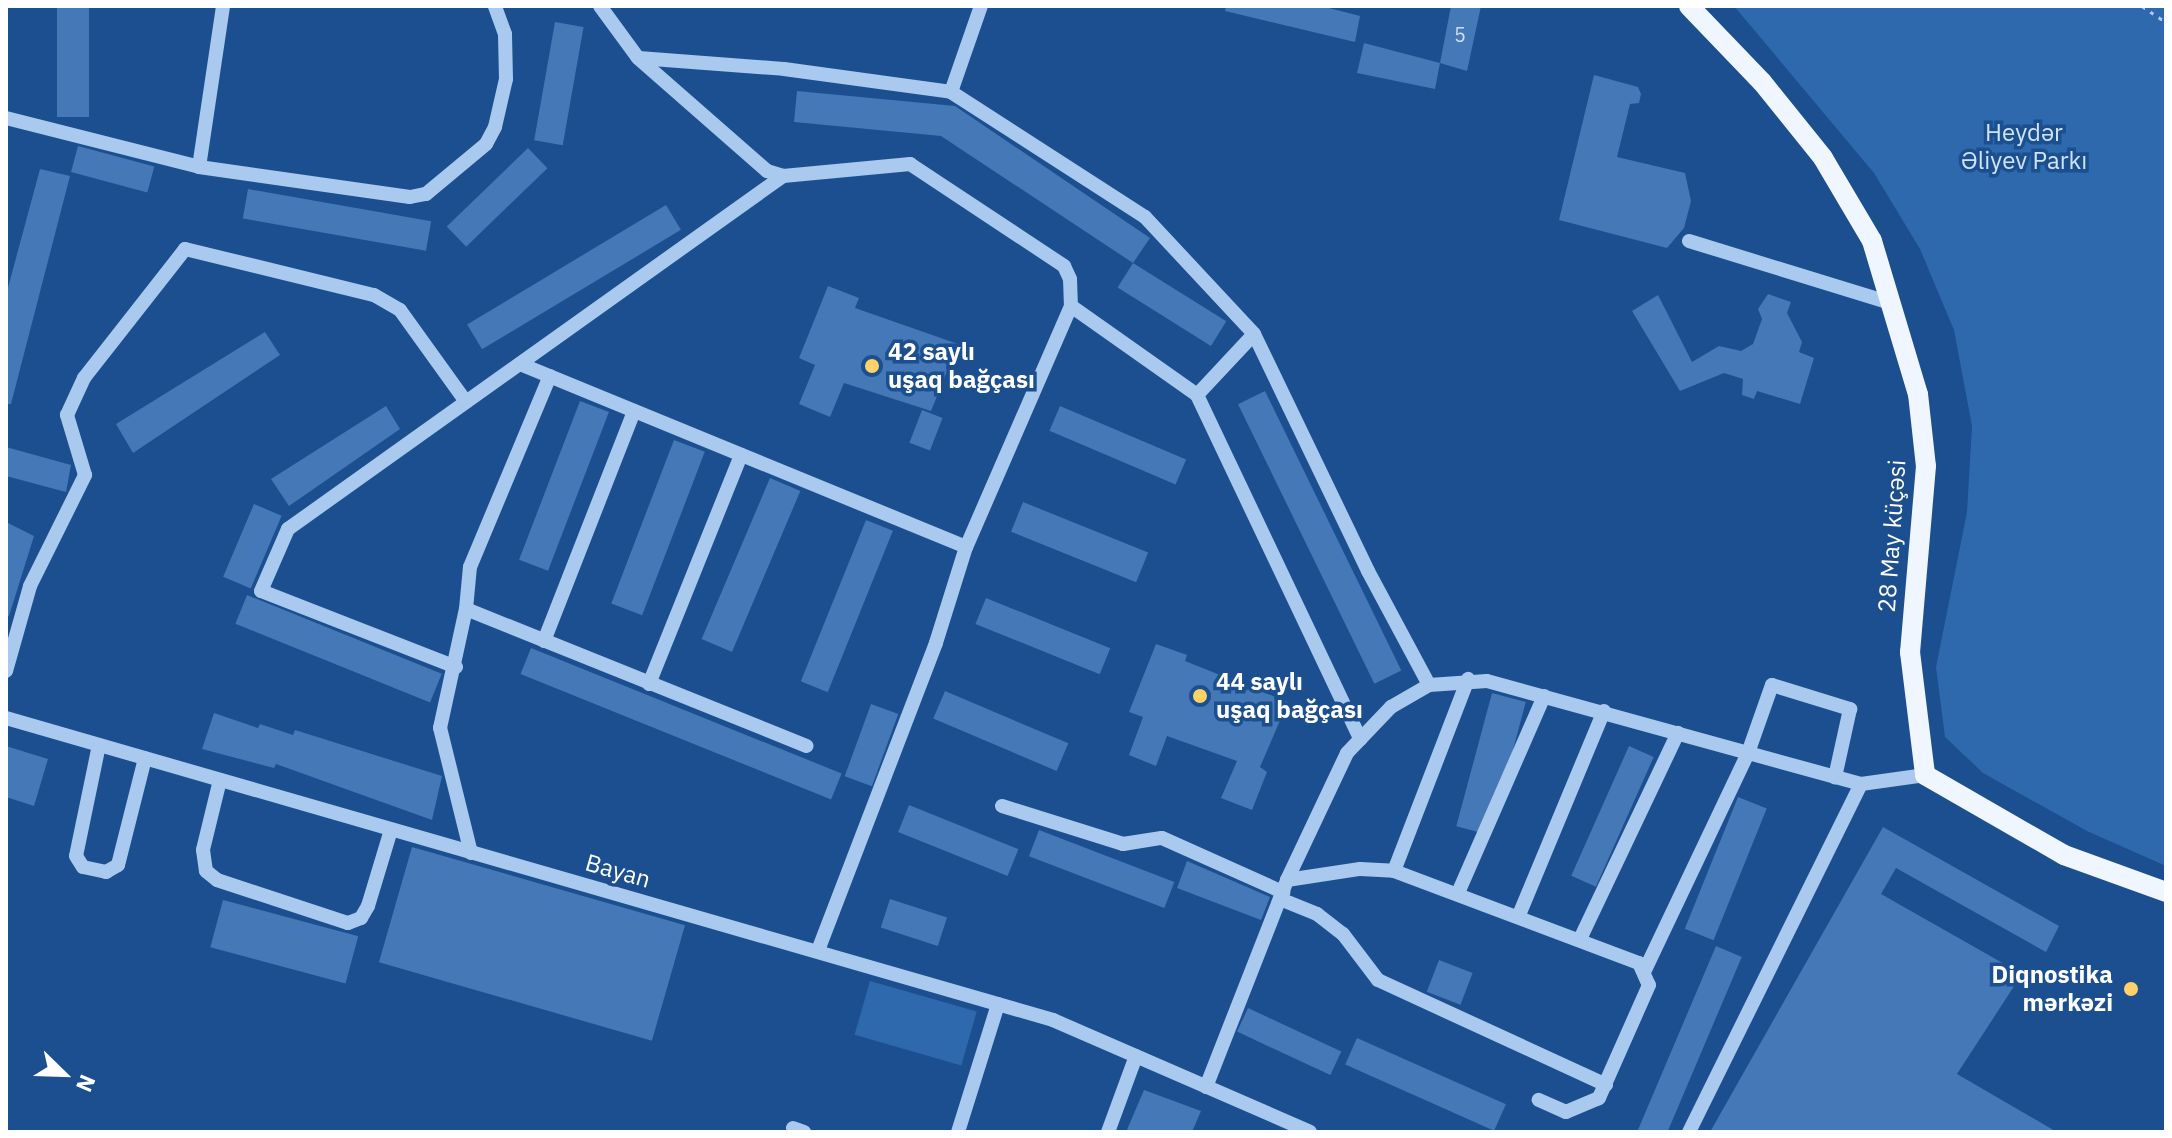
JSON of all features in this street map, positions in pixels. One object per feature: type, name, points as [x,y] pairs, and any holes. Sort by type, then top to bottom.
[{"type":"main road","name":"28 May küçəsi","points":[[1689,6],[1762,82],[1823,158],[1872,241],[1918,394],[1926,466],[1910,652],[1925,775]]},
{"type":"main road","points":[[1925,775],[2064,855],[2166,892]]},
{"type":"street","points":[[199,167],[223,6]]},
{"type":"street","points":[[6,118],[199,167],[410,197],[426,194],[486,144],[495,127],[506,79],[505,34],[495,6]]},
{"type":"street","points":[[600,6],[638,58],[767,171],[783,176],[910,164],[1064,266],[1070,279],[1071,306],[966,547],[936,643],[818,950]]},
{"type":"street","points":[[951,92],[981,6]]},
{"type":"street","points":[[638,58],[784,69],[951,92],[1145,217],[1254,334],[1368,571],[1429,685]]},
{"type":"street","points":[[456,667],[261,588],[288,529],[783,176]]},
{"type":"street","points":[[1689,241],[1891,303]]},
{"type":"street","points":[[6,671],[30,586],[85,475],[67,415],[84,378],[185,249],[374,295],[400,310],[466,402]]},
{"type":"street","points":[[1071,306],[1197,395],[1360,739]]},
{"type":"street","points":[[1197,395],[1254,334]]},
{"type":"street","points":[[520,364],[966,547]]},
{"type":"street","points":[[471,853],[440,728],[456,667],[470,567],[550,376]]},
{"type":"street","points":[[544,641],[634,411]]},
{"type":"street","points":[[649,684],[741,455]]},
{"type":"street","points":[[466,609],[806,746]]},
{"type":"street","points":[[1206,1087],[1283,890],[1347,753],[1391,707],[1429,685],[1468,679],[1544,696],[1861,784],[1925,775]]},
{"type":"street","points":[[1394,871],[1468,679]]},
{"type":"street","points":[[1539,1100],[1566,1112],[1579,1111],[1599,1098],[1649,985],[1645,970],[1748,753],[1770,687],[1792,688],[1850,709],[1835,777]]},
{"type":"street","points":[[1458,893],[1544,696]]},
{"type":"street","points":[[1519,915],[1604,711]]},
{"type":"street","name":"Bayan","points":[[6,718],[1053,1020],[1310,1132]]},
{"type":"street","points":[[1581,937],[1678,733]]},
{"type":"street","points":[[99,745],[76,856],[83,867],[106,872],[118,865],[145,758]]},
{"type":"street","points":[[220,780],[203,850],[206,871],[217,880],[348,923],[361,918],[368,906],[391,830]]},
{"type":"street","points":[[1689,1132],[1861,784]]},
{"type":"street","points":[[1002,806],[1123,844],[1162,838],[1283,890],[1343,934],[1378,980],[1606,1085]]},
{"type":"street","points":[[1283,890],[1360,869],[1394,871],[1581,937],[1645,970]]},
{"type":"street","points":[[958,1132],[998,1004]]},
{"type":"street","points":[[1108,1132],[1136,1056]]},
{"type":"path","points":[[2142,6],[2166,22]]},
{"type":"green space","name":"Heydər Əliyev Parkı","points":[[1734,6],[2166,6],[2166,866],[2087,831],[1983,773],[1945,737],[1936,667],[1967,512],[1972,426],[1954,330],[1920,249],[1874,173]]},
{"type":"green space","points":[[870,981],[977,1012],[961,1065],[855,1035]]},
{"type":"building","points":[[57,6],[89,6],[89,117],[57,117]]},
{"type":"building","points":[[1226,6],[1321,6],[1360,16],[1355,42],[1225,11]]},
{"type":"building","points":[[1451,6],[1481,6],[1467,71],[1440,63]]},
{"type":"building","points":[[555,22],[584,27],[563,145],[534,140]]},
{"type":"building","points":[[1364,43],[1440,63],[1435,89],[1357,73]]},
{"type":"building","points":[[1594,75],[1638,87],[1641,94],[1639,103],[1630,104],[1617,157],[1685,173],[1691,201],[1684,228],[1667,248],[1559,220]]},
{"type":"building","points":[[797,91],[955,106],[1150,238],[1133,263],[941,136],[794,122]]},
{"type":"building","points":[[78,146],[154,166],[147,193],[71,172]]},
{"type":"building","points":[[528,148],[547,168],[466,247],[447,226]]},
{"type":"building","points":[[40,169],[70,176],[11,404],[6,404],[6,295]]},
{"type":"building","points":[[248,189],[431,221],[426,251],[243,219]]},
{"type":"building","points":[[666,205],[681,230],[482,349],[467,324]]},
{"type":"building","points":[[1133,263],[1226,321],[1211,346],[1118,288]]},
{"type":"building","points":[[828,286],[859,298],[855,308],[958,344],[931,411],[844,383],[830,417],[799,404],[815,365],[799,358]]},
{"type":"building","points":[[1768,294],[1791,302],[1787,313],[1802,342],[1799,352],[1814,358],[1800,404],[1757,391],[1754,399],[1742,395],[1743,379],[1724,373],[1680,391],[1632,311],[1658,295],[1692,362],[1719,346],[1741,351],[1753,344],[1762,319],[1758,309]]},
{"type":"building","points":[[265,332],[280,355],[133,453],[116,424]]},
{"type":"building","points":[[1265,391],[1401,671],[1374,684],[1238,404]]},
{"type":"building","points":[[580,401],[609,412],[548,571],[519,560]]},
{"type":"building","points":[[386,406],[400,429],[289,506],[271,479]]},
{"type":"building","points":[[1060,406],[1186,460],[1176,484],[1049,431]]},
{"type":"building","points":[[922,410],[943,418],[930,451],[909,443]]},
{"type":"building","points":[[674,440],[705,452],[642,615],[611,603]]},
{"type":"building","points":[[6,447],[71,465],[66,492],[6,476]]},
{"type":"building","points":[[770,478],[800,491],[732,652],[702,639]]},
{"type":"building","points":[[1023,502],[1148,553],[1136,582],[1011,532]]},
{"type":"building","points":[[254,504],[282,516],[251,588],[223,577]]},
{"type":"building","points":[[866,520],[893,531],[828,692],[801,681]]},
{"type":"building","points":[[6,522],[34,536],[9,616],[6,616]]},
{"type":"building","points":[[247,595],[442,674],[430,702],[235,624]]},
{"type":"building","points":[[986,598],[1110,648],[1100,674],[976,624]]},
{"type":"building","points":[[1156,644],[1187,655],[1185,661],[1288,702],[1260,767],[1267,772],[1252,810],[1221,798],[1237,761],[1167,736],[1156,766],[1129,755],[1143,717],[1129,712]]},
{"type":"building","points":[[531,648],[842,773],[831,799],[521,674]]},
{"type":"building","points":[[945,691],[1068,743],[1057,771],[933,719]]},
{"type":"building","points":[[1492,693],[1526,702],[1490,835],[1456,826]]},
{"type":"building","points":[[871,704],[898,714],[872,786],[845,776]]},
{"type":"building","points":[[214,713],[258,728],[260,724],[293,735],[295,730],[442,776],[432,820],[276,764],[274,768],[202,749]]},
{"type":"building","points":[[6,746],[48,759],[34,806],[6,797]]},
{"type":"building","points":[[1629,746],[1654,757],[1596,887],[1571,876]]},
{"type":"building","points":[[1738,797],[1767,809],[1714,940],[1685,929]]},
{"type":"building","points":[[909,805],[1018,849],[1008,876],[898,832]]},
{"type":"building","points":[[1883,827],[2059,926],[2046,952],[1896,868],[1881,894],[2022,974],[1957,1074],[2057,1132],[1710,1132]]},
{"type":"building","points":[[1039,830],[1174,882],[1164,908],[1029,856]]},
{"type":"building","points":[[412,847],[685,925],[652,1041],[379,962]]},
{"type":"building","points":[[1187,861],[1270,897],[1261,920],[1177,888]]},
{"type":"building","points":[[890,899],[947,918],[938,946],[881,928]]},
{"type":"building","points":[[223,900],[358,936],[346,984],[210,947]]},
{"type":"building","points":[[1716,946],[1742,957],[1667,1132],[1637,1132]]},
{"type":"building","points":[[1439,960],[1473,973],[1460,1005],[1427,992]]},
{"type":"building","points":[[1248,1008],[1341,1052],[1330,1075],[1237,1032]]},
{"type":"building","points":[[1357,1038],[1506,1104],[1494,1131],[1345,1064]]},
{"type":"building","points":[[1144,1090],[1201,1111],[1192,1132],[1126,1132]]},
{"type":"place","name":"42 saylı uşaq bağçası","points":[[872,366]]},
{"type":"place","name":"44 saylı uşaq bağçası","points":[[1200,696]]},
{"type":"place","name":"Diqnostika mərkəzi","points":[[2131,989]]}]
